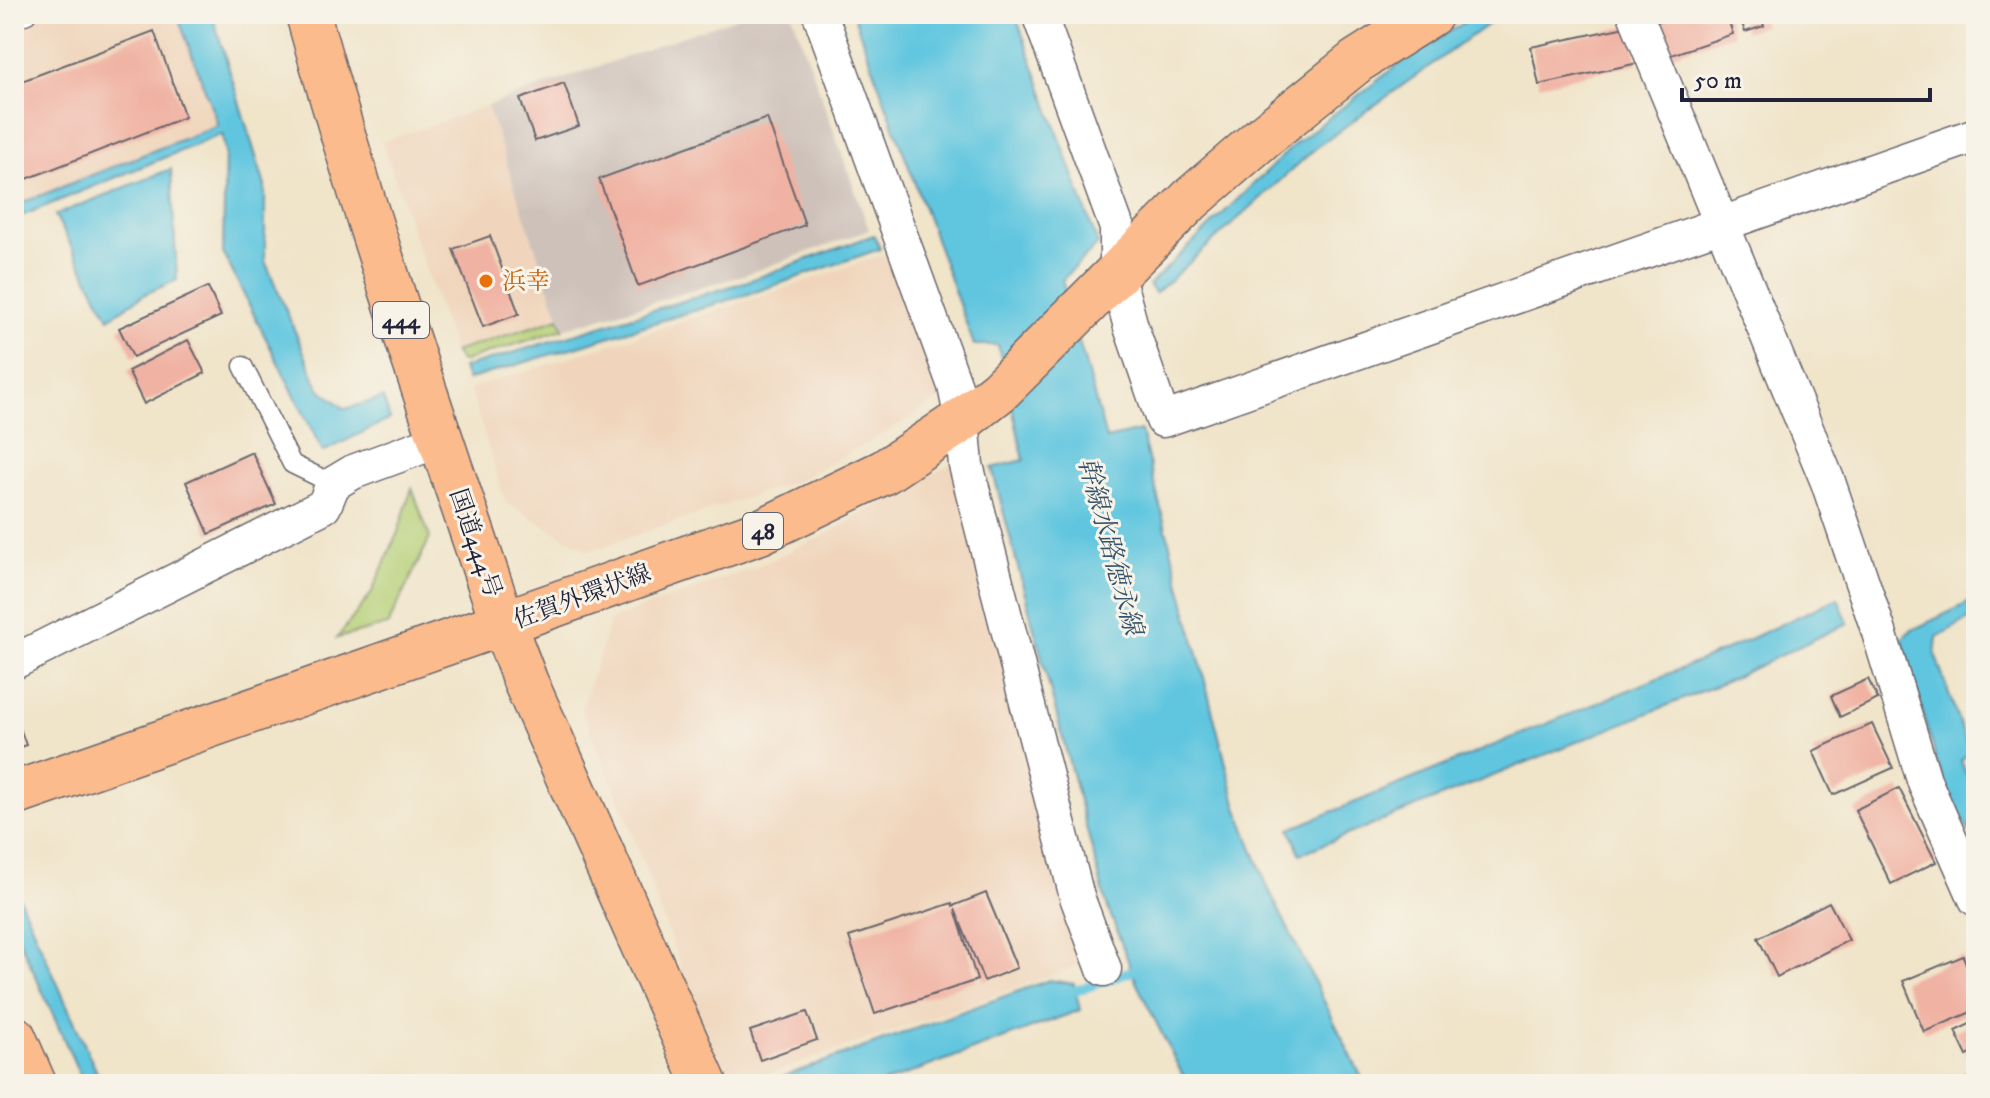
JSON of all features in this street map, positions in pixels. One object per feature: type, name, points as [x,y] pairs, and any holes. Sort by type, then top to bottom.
[{"type":"main road","name":"国道444号","points":[[14,794],[503,623],[342,136],[308,14]]},
{"type":"main road","name":"48","points":[[1117,275],[1191,199],[1264,136],[1357,61],[1431,14]]},
{"type":"main road","name":"佐賀外環状線","points":[[705,1084],[526,683],[503,623],[760,532],[884,472],[962,420],[999,391],[1117,275]]},
{"type":"main road","points":[[14,1038],[34,1084]]},
{"type":"street","points":[[820,14],[955,386],[966,465],[1077,897],[1104,969]]},
{"type":"street","points":[[1039,14],[1117,228],[1117,275],[1163,420],[1976,135]]},
{"type":"street","points":[[1635,14],[1828,482],[1878,629],[1925,783],[1976,899]]},
{"type":"street","points":[[14,662],[324,506],[333,484],[353,472],[440,440]]},
{"type":"lane","points":[[14,19],[27,14]]},
{"type":"lane","points":[[243,366],[292,464],[333,484]]},
{"type":"shaded area","points":[[14,14],[194,14],[231,125],[14,212]]},
{"type":"shaded area","points":[[746,14],[792,14],[869,230],[744,275],[563,329],[487,106]]},
{"type":"shaded area","points":[[487,106],[563,329],[461,362],[454,352],[382,142]]},
{"type":"shaded area","points":[[891,252],[941,398],[884,434],[799,480],[589,551],[506,503],[470,389]]},
{"type":"shaded area","points":[[952,463],[1091,961],[742,1084],[729,1084],[688,988],[626,816],[581,709],[611,619],[758,566],[823,536]]},
{"type":"green space","points":[[559,318],[563,329],[461,362],[454,352]]},
{"type":"green space","points":[[412,488],[430,538],[388,625],[337,638],[371,594],[398,532]]},
{"type":"water","points":[[177,14],[212,14],[265,186],[265,261],[319,388],[345,409],[383,398],[390,419],[323,452],[223,253],[225,151],[222,134],[14,219],[14,206],[218,125]]},
{"type":"water","name":"幹線水路徳永線","points":[[853,14],[1015,14],[1098,244],[1062,280],[1106,439],[1141,431],[1237,807],[1268,888],[1365,1084],[1187,1084],[1137,984],[1106,903],[992,468],[1024,460],[998,345],[974,345]]},
{"type":"water","points":[[1477,14],[1502,14],[1318,146],[1155,294],[1149,285],[1296,143],[1394,68]]},
{"type":"water","points":[[171,169],[177,280],[145,294],[109,318],[55,215]]},
{"type":"water","points":[[874,235],[880,249],[755,292],[467,380],[463,368],[748,281]]},
{"type":"water","points":[[1838,598],[1848,623],[1725,682],[1300,854],[1290,829],[1719,653]]},
{"type":"water","points":[[1976,599],[1976,615],[1937,637],[1935,654],[1970,753],[1961,760],[1966,774],[1976,773],[1976,841],[1954,808],[1937,763],[1902,638],[1910,631]]},
{"type":"water","points":[[14,886],[102,1084],[84,1084],[14,928]]},
{"type":"water","points":[[1049,980],[1074,984],[1080,1010],[881,1084],[763,1084]]},
{"type":"building","points":[[1679,14],[1726,14],[1733,34],[1668,56],[1656,22]]},
{"type":"building","points":[[1739,14],[1760,14],[1764,26],[1745,32]]},
{"type":"building","points":[[1630,26],[1638,63],[1539,85],[1531,47]]},
{"type":"building","points":[[154,31],[185,117],[14,184],[14,84]]},
{"type":"building","points":[[564,83],[579,126],[535,141],[520,99]]},
{"type":"building","points":[[767,118],[805,225],[638,286],[599,179]]},
{"type":"building","name":"浜幸","points":[[490,236],[519,314],[483,327],[453,249]]},
{"type":"building","points":[[208,287],[221,316],[133,357],[119,328]]},
{"type":"building","points":[[188,340],[205,373],[144,404],[128,371]]},
{"type":"building","points":[[252,452],[276,504],[209,534],[186,482]]},
{"type":"building","points":[[1868,679],[1878,699],[1840,717],[1831,696]]},
{"type":"building","points":[[14,711],[26,745],[14,749]]},
{"type":"building","points":[[1872,724],[1893,768],[1833,795],[1813,751]]},
{"type":"building","points":[[1899,788],[1936,862],[1891,884],[1855,810]]},
{"type":"building","points":[[986,893],[1017,968],[984,981],[955,909],[977,980],[875,1014],[849,937]]},
{"type":"building","points":[[1829,902],[1849,940],[1777,977],[1758,938]]},
{"type":"building","points":[[1963,956],[1976,988],[1976,1010],[1924,1032],[1903,981]]},
{"type":"building","points":[[807,1012],[817,1040],[760,1060],[750,1031]]},
{"type":"building","points":[[1976,1021],[1976,1051],[1967,1056],[1955,1031]]},
{"type":"building","points":[[1976,1074],[1976,1084],[1956,1084]]},
{"type":"waterway","points":[[1064,995],[1143,967]]},
{"type":"place","name":"浜幸","points":[[486,281]]}]
